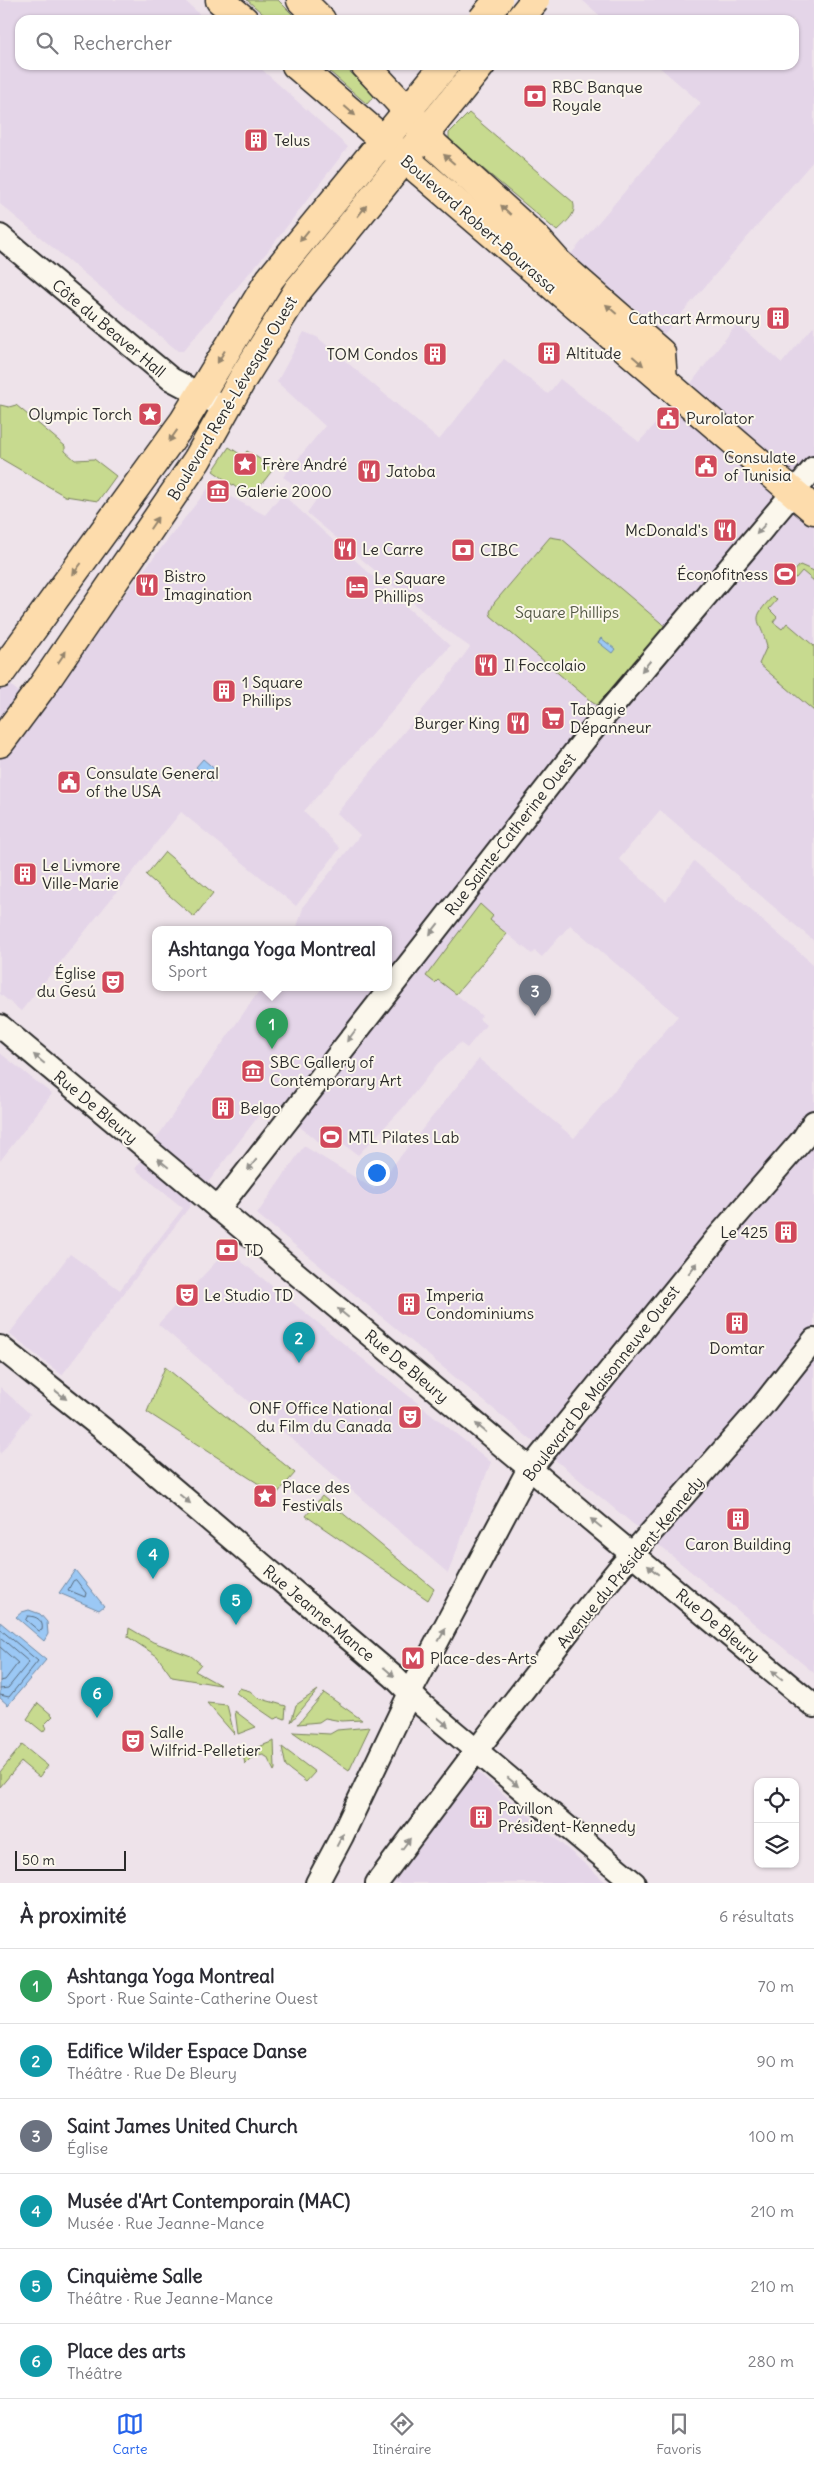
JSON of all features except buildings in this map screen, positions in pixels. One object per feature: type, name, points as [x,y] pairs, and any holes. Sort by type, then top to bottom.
[{"type":"main road","points":[[220,0],[238,15]]},
{"type":"main road","points":[[301,0],[316,15]]},
{"type":"main road","points":[[486,15],[498,0]]},
{"type":"main road","points":[[523,15],[535,0]]},
{"type":"main road","name":"Boulevard Robert-Bourassa","points":[[302,70],[814,510]]},
{"type":"main road","name":"Boulevard Robert-Bourassa","points":[[370,70],[407,110],[435,146],[536,238],[559,264],[661,353],[664,381]]},
{"type":"main road","name":"Boulevard René-Lévesque Ouest","points":[[0,674],[107,530],[184,421],[270,279],[407,110],[442,70]]},
{"type":"main road","name":"Boulevard René-Lévesque Ouest","points":[[0,744],[41,688],[197,460],[226,408],[298,290],[477,70]]},
{"type":"street","name":"Côte du Beaver Hall","points":[[0,236],[170,379],[226,408]]},
{"type":"street","name":"Rue Sainte-Catherine Ouest","points":[[392,986],[585,739],[814,468]]},
{"type":"street","name":"Rue Sainte-Catherine Ouest","points":[[218,1209],[388,991]]},
{"type":"street","name":"Rue De Bleury","points":[[0,1026],[814,1706]]},
{"type":"street","name":"Boulevard De Maisonneuve Ouest","points":[[316,1883],[342,1836],[410,1693],[530,1469],[699,1260],[803,1139],[814,1122]]},
{"type":"street","name":"Avenue du Président-Kennedy","points":[[377,1883],[476,1751],[633,1554],[739,1433],[814,1340]]},
{"type":"street","name":"Rue Jeanne-Mance","points":[[0,1346],[139,1459],[394,1676],[410,1693],[476,1751],[634,1883]]},
{"type":"shaded area","points":[[0,0],[184,0],[200,15],[15,15],[15,70],[263,70],[348,147],[268,251],[183,351],[178,351],[0,204]]},
{"type":"shaded area","points":[[582,0],[814,0],[814,160],[664,334],[571,254],[701,103],[663,70],[799,70],[799,15],[599,15]]},
{"type":"shaded area","points":[[737,324],[782,363],[814,326],[814,941],[660,810],[619,859],[666,901],[694,861],[814,965],[814,1673],[257,1214],[304,1146],[374,1189],[479,1059],[574,1138],[678,1016],[570,925],[542,957],[535,951],[532,954],[490,920],[438,979],[482,1016],[479,1019],[486,1025],[467,1048],[460,1043],[438,1063],[401,1110],[358,1155],[340,1142],[331,1152],[269,1102],[62,1375],[9,1334],[70,1254],[120,1290],[183,1208],[135,1169],[259,991],[392,991],[392,926],[297,926],[304,905],[360,835],[337,813],[438,691],[470,647],[443,628],[307,513],[316,500],[283,477],[325,426],[277,382],[304,332],[317,337],[439,440],[504,359],[548,394],[560,379],[639,442],[682,395]]},
{"type":"shaded area","points":[[210,486],[265,515],[282,494],[450,646],[304,811],[340,848],[296,906],[181,812],[21,1011],[0,994],[0,676],[36,707]]},
{"type":"shaded area","points":[[0,1053],[52,1094],[0,1161]]},
{"type":"shaded area","points":[[227,1250],[491,1462],[448,1573],[158,1324]]},
{"type":"shaded area","points":[[0,1387],[30,1414],[0,1454]]},
{"type":"shaded area","points":[[472,1767],[607,1883],[392,1883]]},
{"type":"green space","points":[[247,0],[278,0],[293,15],[264,15]]},
{"type":"green space","points":[[328,70],[348,70],[374,96],[367,104]]},
{"type":"green space","points":[[469,113],[573,202],[574,210],[572,214],[557,231],[449,140],[449,133]]},
{"type":"green space","points":[[0,405],[9,407],[16,405],[65,446],[65,451],[75,460],[94,459],[116,476],[98,501],[65,496],[0,458]]},
{"type":"green space","points":[[229,447],[243,456],[247,451],[274,468],[251,498],[213,471]]},
{"type":"green space","name":"Square Phillips","points":[[550,537],[562,539],[667,628],[599,706],[593,703],[491,616],[490,612],[494,603]]},
{"type":"green space","points":[[800,565],[814,571],[814,581],[802,571],[796,578],[790,576]]},
{"type":"green space","points":[[773,596],[777,600],[769,609],[777,617],[773,622],[782,629],[787,623],[814,646],[814,711],[759,664],[767,646],[759,624],[758,615]]},
{"type":"green space","points":[[165,852],[213,893],[194,917],[146,875]]},
{"type":"green space","points":[[480,904],[493,916],[490,920],[507,934],[456,994],[438,980],[435,983],[426,976]]},
{"type":"green space","points":[[165,1367],[295,1473],[276,1495],[147,1412]]},
{"type":"green space","points":[[322,1496],[434,1589],[428,1600],[306,1516]]},
{"type":"green space","points":[[129,1628],[153,1642],[191,1656],[201,1664],[195,1671],[220,1685],[172,1677],[157,1656],[128,1637]]},
{"type":"green space","points":[[239,1688],[250,1691],[258,1698],[286,1706],[285,1719],[280,1717],[274,1719],[236,1693]]},
{"type":"green space","points":[[318,1690],[291,1722],[296,1705]]},
{"type":"green space","points":[[324,1693],[362,1720],[341,1721],[325,1718],[319,1722],[298,1724]]},
{"type":"green space","points":[[38,1703],[53,1716],[44,1725],[46,1728],[43,1732],[27,1719]]},
{"type":"green space","points":[[207,1703],[227,1705],[234,1734]]},
{"type":"green space","points":[[235,1711],[256,1727],[238,1734]]},
{"type":"green space","points":[[370,1727],[349,1771],[293,1732],[330,1734],[337,1730]]},
{"type":"green space","points":[[274,1741],[274,1771],[267,1757],[263,1755],[253,1757],[245,1765],[243,1753]]},
{"type":"green space","points":[[22,1745],[48,1766],[39,1777],[21,1762],[0,1787],[0,1772]]},
{"type":"green space","points":[[282,1747],[315,1772],[306,1782],[286,1767]]},
{"type":"water","points":[[601,638],[615,649],[612,653],[598,642]]},
{"type":"water","points":[[203,759],[218,772],[211,781],[196,767]]},
{"type":"water","points":[[75,1570],[104,1606],[99,1610],[59,1593]]},
{"type":"water","points":[[29,1610],[40,1614],[47,1622],[48,1634],[44,1641],[16,1617],[22,1612]]},
{"type":"water","points":[[0,1622],[46,1660],[8,1705],[0,1698]]},
{"type":"place","name":"RBC Banque Royale","points":[[535,96]]},
{"type":"place","name":"Telus","points":[[256,140]]},
{"type":"place","name":"Cathcart Armoury","points":[[778,318]]},
{"type":"place","name":"Altitude","points":[[549,353]]},
{"type":"place","name":"TOM Condos","points":[[435,354]]},
{"type":"place","name":"Olympic Torch","points":[[150,414]]},
{"type":"place","name":"Purolator","points":[[668,418]]},
{"type":"place","name":"Frère André","points":[[245,464]]},
{"type":"place","name":"Consulate of Tunisia","points":[[706,466]]},
{"type":"place","name":"Jatoba","points":[[369,471]]},
{"type":"place","name":"Galerie 2000","points":[[218,491]]},
{"type":"place","name":"McDonald's","points":[[725,530]]},
{"type":"place","name":"Le Carre","points":[[345,549]]},
{"type":"place","name":"CIBC","points":[[463,550]]},
{"type":"place","name":"Éconofitness","points":[[785,574]]},
{"type":"place","name":"Bistro Imagination","points":[[147,585]]},
{"type":"place","name":"Le Square Phillips","points":[[357,587]]},
{"type":"place","name":"Il Foccolaio","points":[[486,665]]},
{"type":"place","name":"1 Square Phillips","points":[[224,691]]},
{"type":"place","name":"Tabagie Dépanneur","points":[[553,718]]},
{"type":"place","name":"Burger King","points":[[518,723]]},
{"type":"place","name":"Consulate General of the USA","points":[[69,782]]},
{"type":"place","name":"Le Livmore Ville-Marie","points":[[25,874]]},
{"type":"place","name":"Église du Gesú","points":[[113,982]]},
{"type":"place","name":"Saint James United Church","points":[[535,1016]]},
{"type":"place","name":"Ashtanga Yoga Montreal","points":[[272,1049]]},
{"type":"place","name":"SBC Gallery of Contemporary Art","points":[[253,1071]]},
{"type":"place","name":"Belgo","points":[[223,1108]]},
{"type":"place","name":"MTL Pilates Lab","points":[[331,1137]]},
{"type":"place","name":"Le 425","points":[[786,1232]]},
{"type":"place","name":"TD","points":[[227,1250]]},
{"type":"place","name":"Le Studio TD","points":[[187,1295]]},
{"type":"place","name":"Imperia Condominiums","points":[[409,1304]]},
{"type":"place","name":"Domtar","points":[[737,1323]]},
{"type":"place","name":"Edifice Wilder Espace Danse","points":[[299,1363]]},
{"type":"place","name":"ONF Office National du Film du Canada","points":[[410,1417]]},
{"type":"place","name":"Place des Festivals","points":[[265,1496]]},
{"type":"place","name":"Caron Building","points":[[738,1519]]},
{"type":"place","name":"Musée d'Art Contemporain (MAC)","points":[[153,1579]]},
{"type":"place","name":"Cinquième Salle","points":[[236,1625]]},
{"type":"place","name":"Place-des-Arts","points":[[413,1658]]},
{"type":"place","name":"Place des arts","points":[[97,1718]]},
{"type":"place","name":"Salle Wilfrid-Pelletier","points":[[133,1741]]},
{"type":"place","name":"Pavillon Président-Kennedy","points":[[481,1817]]}]
